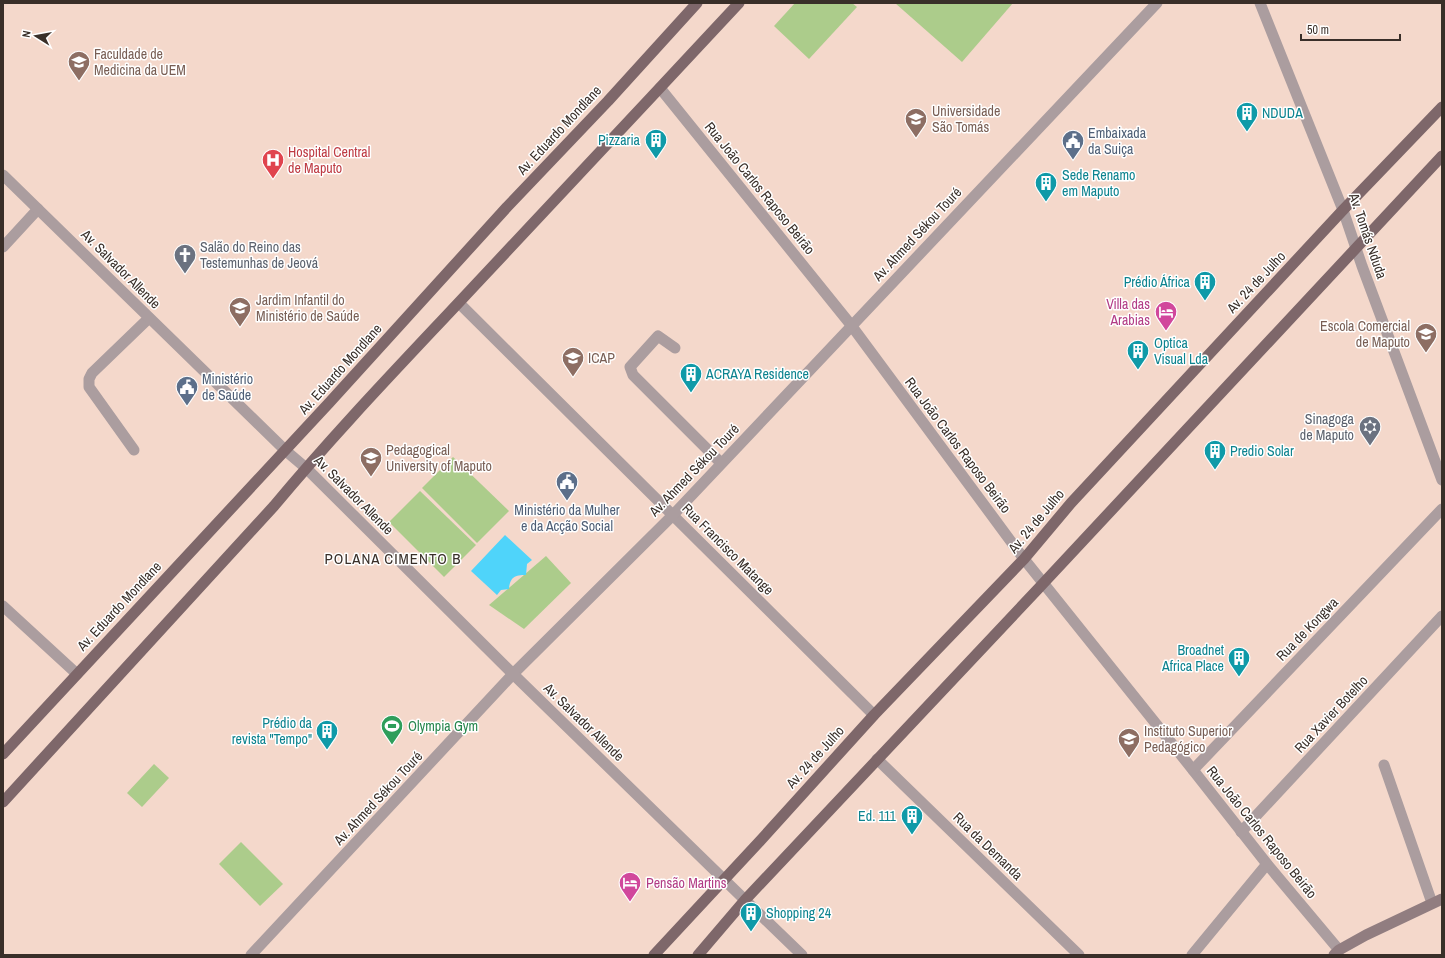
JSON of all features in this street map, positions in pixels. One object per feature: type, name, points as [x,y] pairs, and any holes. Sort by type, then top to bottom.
[{"type":"main road","name":"Av. Eduardo Mondlane","points":[[3,754],[76,674],[286,451],[507,207],[608,101],[697,3]]},
{"type":"main road","points":[[3,802],[274,506],[306,468],[739,3]]},
{"type":"main road","name":"Av. 24 de Julho","points":[[654,955],[874,715],[1024,559],[1071,503],[1442,107]]},
{"type":"main road","points":[[698,955],[745,900],[1442,156]]},
{"type":"main road","points":[[1337,953],[1366,935],[1437,901]]},
{"type":"street","name":"Av. Ahmed Sékou Touré","points":[[251,955],[513,674],[673,515],[1157,3]]},
{"type":"street","name":"Av. Tomás Nduda","points":[[1260,3],[1344,210],[1356,248],[1442,480]]},
{"type":"street","name":"Rua João Carlos Raposo Beirão","points":[[660,88],[851,325],[1024,559],[1337,953]]},
{"type":"street","name":"Av. Salvador Allende","points":[[3,175],[286,451],[306,468],[513,674],[802,955]]},
{"type":"street","points":[[3,247],[38,209]]},
{"type":"street","name":"Rua Francisco Matange","points":[[459,303],[874,715]]},
{"type":"street","points":[[134,450],[89,387],[88,383],[92,373],[149,318]]},
{"type":"street","points":[[675,348],[658,336],[630,367],[633,375],[721,463]]},
{"type":"street","name":"Rua de Kongwa","points":[[1193,770],[1442,509]]},
{"type":"street","points":[[3,606],[76,674]]},
{"type":"street","name":"Rua Xavier Botelho","points":[[1241,832],[1442,616]]},
{"type":"street","name":"Rua da Demanda","points":[[877,759],[1079,955]]},
{"type":"street","points":[[1384,765],[1437,901]]},
{"type":"street","points":[[1192,955],[1267,864]]},
{"type":"green space","points":[[795,3],[852,3],[857,7],[809,59],[774,26]]},
{"type":"green space","points":[[895,3],[1013,3],[962,62]]},
{"type":"green space","points":[[453,457],[509,511],[477,543],[422,488]]},
{"type":"green space","points":[[420,491],[476,545],[444,577],[389,522]]},
{"type":"green space","points":[[546,556],[571,583],[524,629],[489,605]]},
{"type":"green space","points":[[154,764],[169,778],[142,807],[127,793]]},
{"type":"green space","points":[[241,842],[283,884],[260,906],[219,864]]},
{"type":"water","points":[[505,535],[532,560],[527,564],[526,575],[516,576],[512,579],[509,589],[501,590],[497,595],[471,571]]},
{"type":"place","name":"Faculdade de Medicina da UEM","points":[[79,82]]},
{"type":"place","name":"NDUDA","points":[[1247,132]]},
{"type":"place","name":"Universidade São Tomás","points":[[916,138]]},
{"type":"place","name":"Pizzaria","points":[[656,160]]},
{"type":"place","name":"Embaixada da Suiça","points":[[1073,160]]},
{"type":"place","name":"Hospital Central de Maputo","points":[[273,180]]},
{"type":"place","name":"Sede Renamo em Maputo","points":[[1046,202]]},
{"type":"place","name":"Salão do Reino das Testemunhas de Jeová","points":[[185,274]]},
{"type":"place","name":"Prédio África","points":[[1205,302]]},
{"type":"place","name":"Jardim Infantil do Ministério de Saúde","points":[[240,328]]},
{"type":"place","name":"Villa das Arabias","points":[[1166,332]]},
{"type":"place","name":"Escola Comercial de Maputo","points":[[1426,354]]},
{"type":"place","name":"Optica Visual Lda","points":[[1138,370]]},
{"type":"place","name":"ICAP","points":[[573,378]]},
{"type":"place","name":"ACRAYA Residence","points":[[691,394]]},
{"type":"place","name":"Ministério de Saúde","points":[[187,406]]},
{"type":"place","name":"Sinagoga de Maputo","points":[[1370,446]]},
{"type":"place","name":"Predio Solar","points":[[1215,470]]},
{"type":"place","name":"Pedagogical University of Maputo","points":[[371,478]]},
{"type":"place","name":"Ministério da Mulher e da Acção Social","points":[[567,502]]},
{"type":"place","name":"Broadnet Africa Place","points":[[1239,678]]},
{"type":"place","name":"Olympia Gym","points":[[392,746]]},
{"type":"place","name":"Prédio da revista \"Tempo\"","points":[[327,750]]},
{"type":"place","name":"Instituto Superior Pedagógico","points":[[1129,758]]},
{"type":"place","name":"Ed. 111","points":[[912,836]]},
{"type":"place","name":"Pensão Martins","points":[[630,902]]},
{"type":"place","name":"Shopping 24","points":[[751,932]]},
{"type":"district","name":"POLANA CIMENTO B","points":[[393,558]]}]
